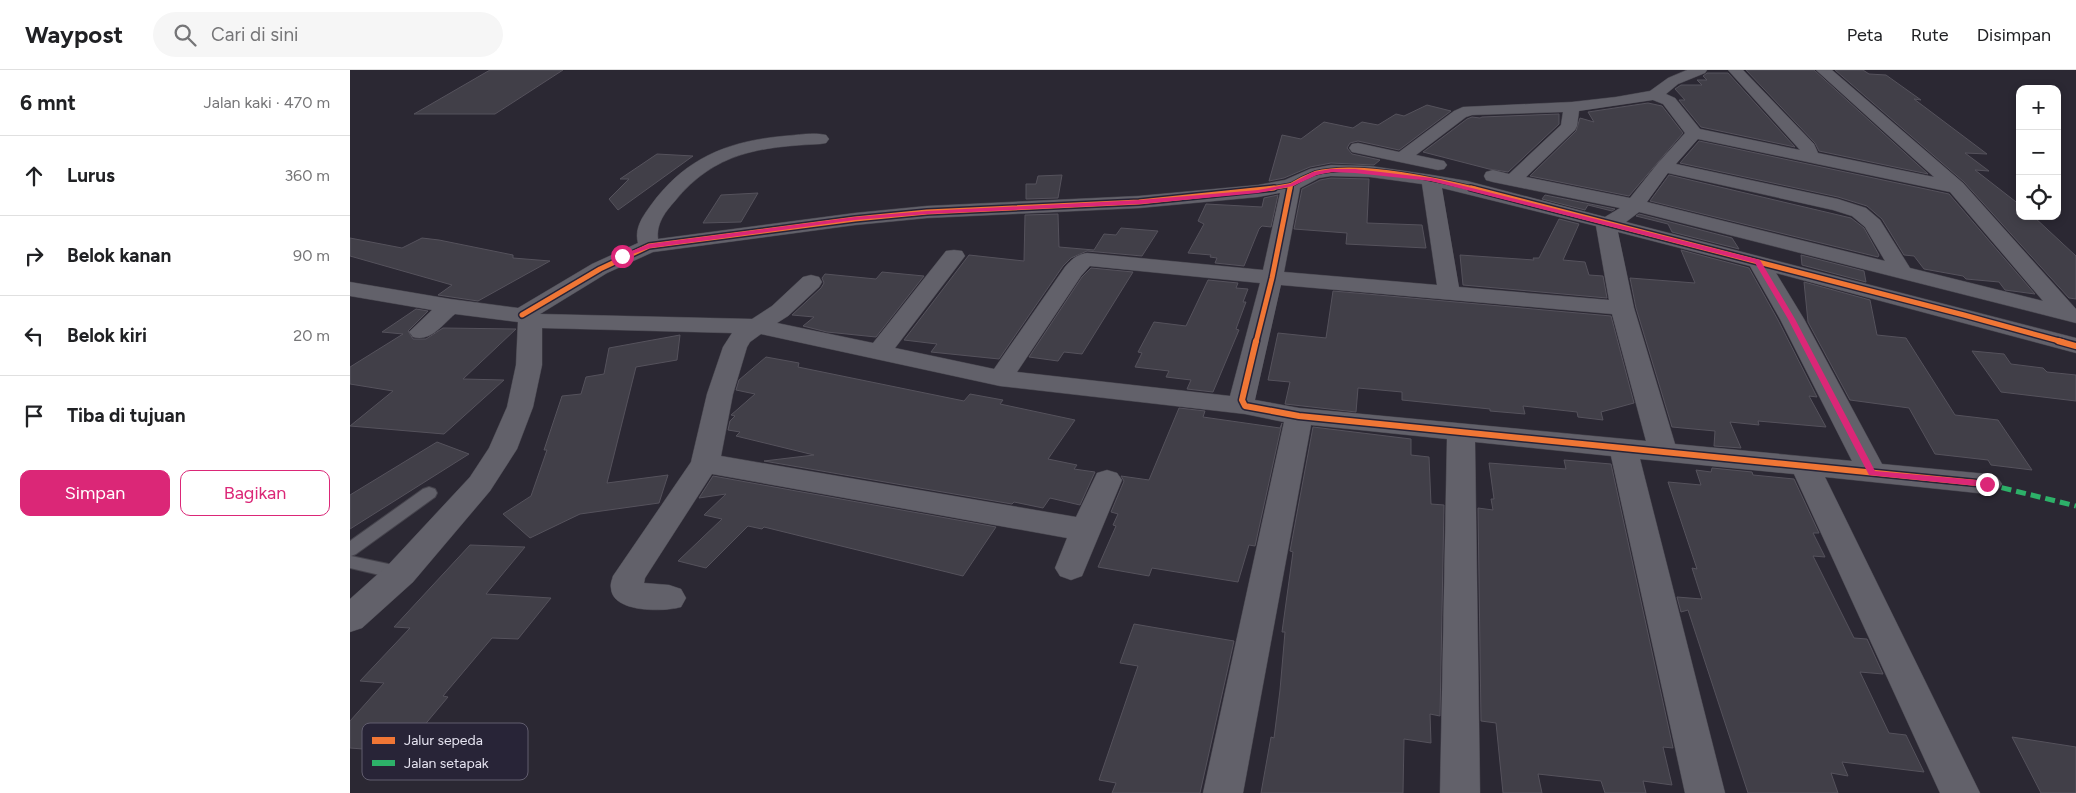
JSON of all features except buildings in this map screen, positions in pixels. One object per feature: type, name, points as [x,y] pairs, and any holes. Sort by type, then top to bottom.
[{"type":"street","points":[[1402,158],[1460,114],[1470,110],[1572,107],[1655,95],[1673,81],[1700,70]]},
{"type":"street","points":[[1735,70],[1808,148],[1810,156]]},
{"type":"street","points":[[1824,70],[1956,187],[2071,315]]},
{"type":"street","points":[[1655,95],[1669,101],[1694,133],[1956,187]]},
{"type":"street","points":[[1513,180],[1569,126],[1572,107]]},
{"type":"street","points":[[1662,452],[1622,308],[1622,214],[1694,133]]},
{"type":"street","points":[[649,246],[645,236],[649,221],[676,187],[712,158],[741,147],[786,141],[820,140]]},
{"type":"street","points":[[1358,148],[1513,180],[1622,214],[1758,262],[1964,314],[2076,346]]},
{"type":"street","points":[[1664,167],[1838,205],[1859,212],[1873,224],[1902,272]]},
{"type":"street","points":[[526,318],[599,268],[622,256],[649,246],[855,219],[927,212],[1140,202],[1258,191],[1291,185],[1315,174],[1331,171],[1355,171],[1432,180],[1622,214],[1902,272],[2071,315]]},
{"type":"street","points":[[1432,180],[1449,292]]},
{"type":"street","points":[[1245,406],[1242,400],[1272,278],[1291,185]]},
{"type":"street","points":[[878,353],[954,256]]},
{"type":"street","points":[[1000,378],[1073,272],[1084,260],[1110,260],[1272,278],[1622,308]]},
{"type":"street","points":[[1758,262],[1792,319],[1872,473]]},
{"type":"street","points":[[669,598],[634,595],[627,589],[629,576],[705,462],[720,394],[735,347],[741,337],[780,311],[810,282]]},
{"type":"street","points":[[350,289],[526,318],[756,326],[1000,378],[1245,406],[1299,416],[1987,484]]},
{"type":"street","points":[[421,332],[450,306]]},
{"type":"street","points":[[350,619],[401,573],[480,484],[503,448],[520,407],[527,374],[526,318]]},
{"type":"street","points":[[1223,793],[1299,416]]},
{"type":"street","points":[[1460,793],[1461,432]]},
{"type":"street","points":[[1623,448],[1705,793]]},
{"type":"street","points":[[705,462],[1086,530]]},
{"type":"street","points":[[1805,466],[1960,793]]},
{"type":"street","points":[[1072,568],[1107,480]]},
{"type":"lane","points":[[350,550],[429,493]]},
{"type":"lane","points":[[350,562],[401,573]]},
{"type":"marked path","points":[[1987,484],[2076,506]]},
{"type":"cycle path","points":[[1987,484],[1299,416],[1245,406],[1242,400],[1272,278],[1291,185],[1316,173],[1349,170],[1412,177],[1467,187],[1964,315],[2076,346]]},
{"type":"cycle path","points":[[522,315],[616,260],[649,246],[855,219],[927,212],[1139,202],[1258,191],[1291,185]]},
{"type":"route","points":[[622,256],[649,246],[699,238],[855,219],[927,212],[1085,206],[1277,189],[1315,174],[1331,171],[1346,170],[1432,180],[1467,187],[1758,262],[1792,319],[1872,473],[1987,484]]}]
